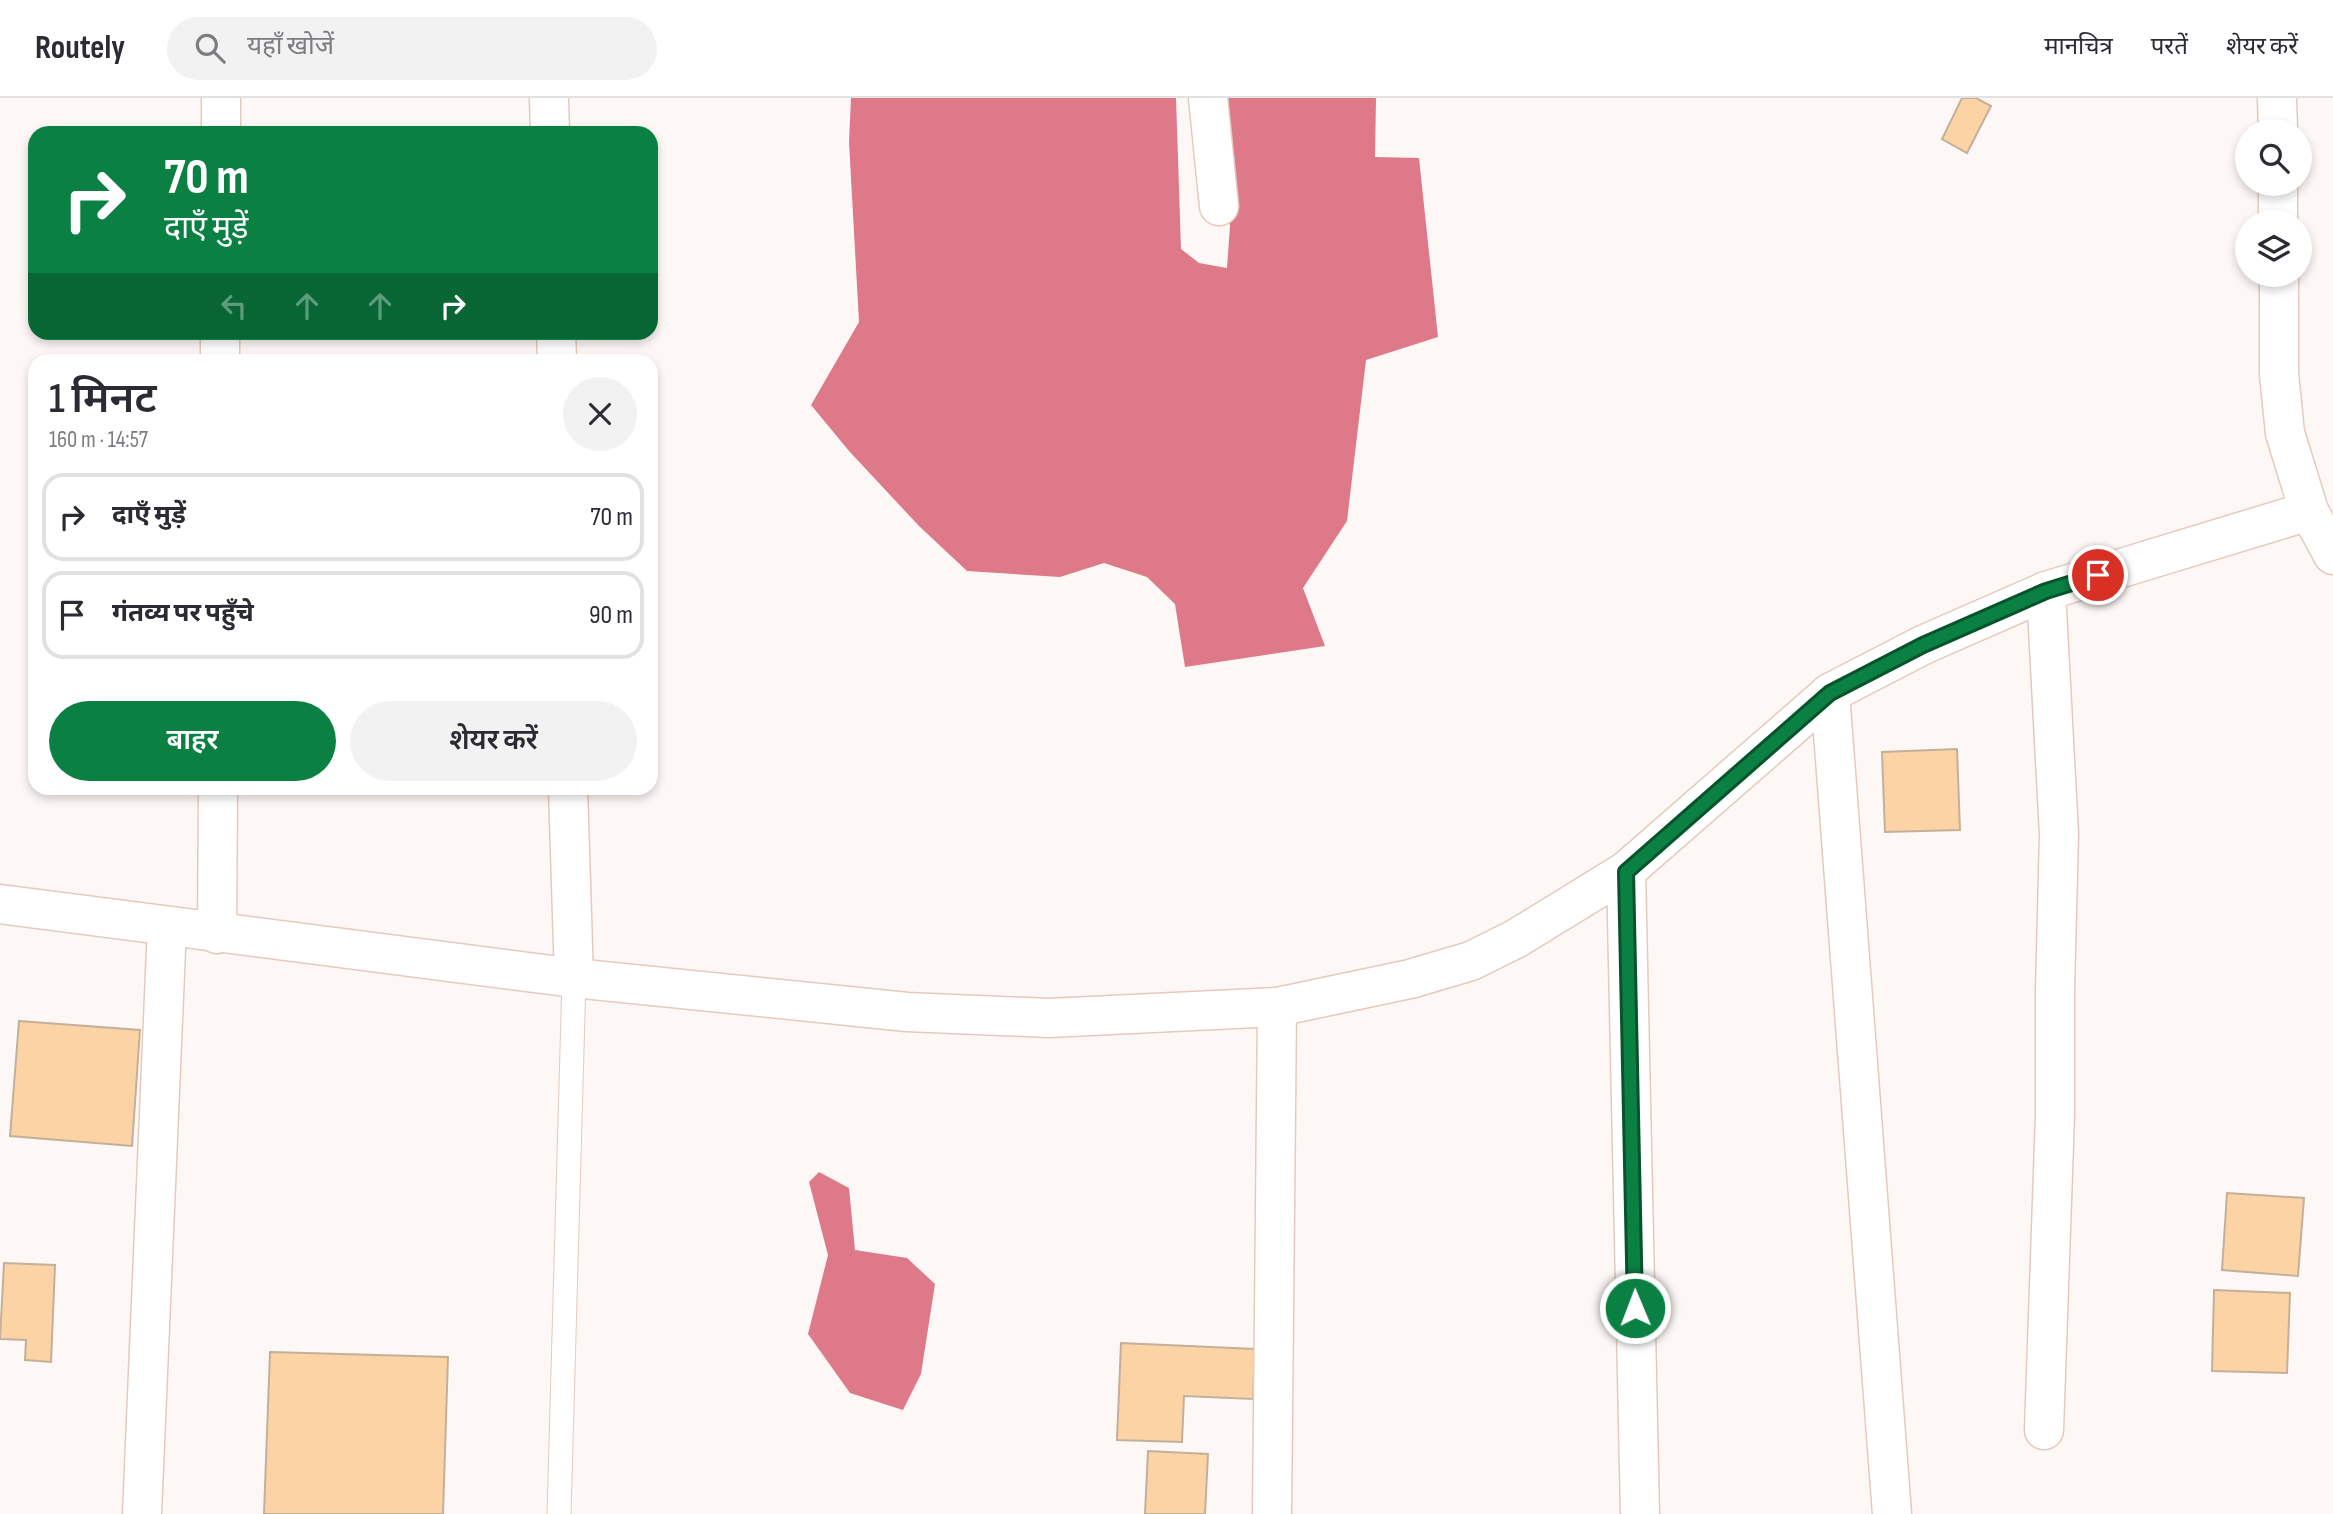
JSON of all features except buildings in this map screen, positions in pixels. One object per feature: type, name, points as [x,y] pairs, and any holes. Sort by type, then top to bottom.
[{"type":"street","points":[[221,98],[221,126]]},
{"type":"street","points":[[550,98],[550,126]]},
{"type":"street","points":[[1208,98],[1219,206]]},
{"type":"street","points":[[2277,98],[2278,119]]},
{"type":"street","points":[[2278,287],[2281,404],[2286,433],[2309,512],[2333,555]]},
{"type":"street","points":[[0,904],[573,978],[907,1012],[1049,1018],[1277,1007],[1410,979],[1471,961],[1517,939],[1626,872],[1830,693],[1923,645],[2046,591],[2309,512]]},
{"type":"street","points":[[2044,1430],[2055,1115],[2055,991],[2060,834],[2046,591]]},
{"type":"street","points":[[1830,693],[1892,1514]]},
{"type":"street","points":[[217,934],[218,795]]},
{"type":"street","points":[[568,795],[573,978]]},
{"type":"street","points":[[1626,872],[1640,1514]]},
{"type":"street","points":[[142,1514],[167,926]]},
{"type":"street","points":[[1272,1514],[1277,1007]]},
{"type":"lane","points":[[559,1514],[573,978]]},
{"type":"shaded area","points":[[851,98],[1176,98],[1181,249],[1199,263],[1227,268],[1230,226],[1223,98],[1376,98],[1375,157],[1419,158],[1438,337],[1366,360],[1347,521],[1303,588],[1325,646],[1185,667],[1175,604],[1147,577],[1104,563],[1060,577],[967,571],[919,526],[849,451],[811,405],[859,322],[849,142]]},
{"type":"shaded area","points":[[819,1172],[849,1188],[855,1250],[907,1258],[935,1284],[921,1374],[903,1410],[850,1393],[808,1334],[828,1255],[809,1182]]},
{"type":"route","points":[[1635,1308],[1626,872],[1830,693],[1923,645],[2046,591],[2098,575]]}]
